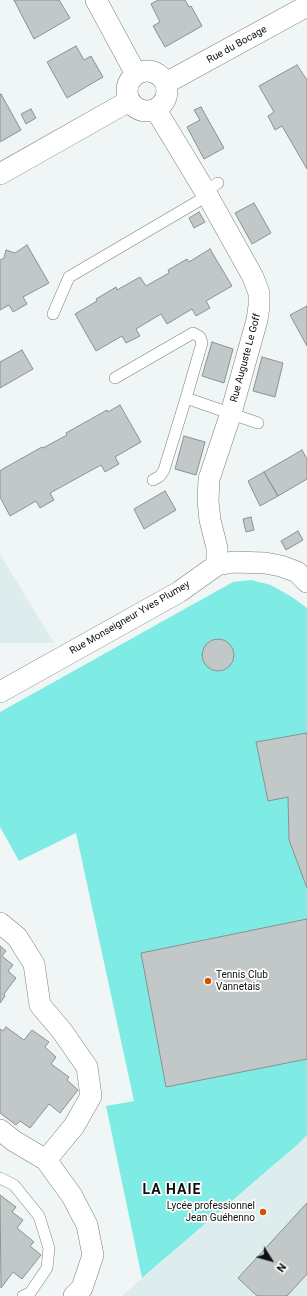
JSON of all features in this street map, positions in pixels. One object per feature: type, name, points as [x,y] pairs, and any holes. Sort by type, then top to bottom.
[{"type":"street","points":[[96,0],[136,74]]},
{"type":"street","name":"Rue du Bocage","points":[[166,83],[307,6]]},
{"type":"street","points":[[147,71],[158,74],[166,83],[168,93],[164,103],[156,110],[146,112],[136,108],[129,101],[127,91],[129,82],[136,74],[147,71]]},
{"type":"street","points":[[0,174],[129,101]]},
{"type":"street","name":"Rue Auguste Le Goff","points":[[156,110],[210,190],[259,292],[257,320],[231,413],[209,478],[208,501],[210,520],[217,548],[217,565]]},
{"type":"street","name":"Rue Monseigneur Yves Plumey","points":[[0,692],[179,592],[217,565],[233,562],[281,566],[297,572],[307,582]]},
{"type":"street","points":[[0,923],[17,937],[34,964],[40,1005],[62,1031],[87,1067],[91,1096],[74,1126],[46,1160]]},
{"type":"street","points":[[0,1130],[14,1141],[46,1160],[72,1196],[87,1225],[93,1255],[82,1288],[74,1296]]},
{"type":"lane","points":[[53,314],[69,277],[210,190]]},
{"type":"lane","points":[[115,378],[193,333],[200,337],[202,343],[164,470],[160,476],[153,480]]},
{"type":"lane","name":"Rue Auguste Le Goff","points":[[186,398],[258,423]]},
{"type":"lane","points":[[0,1178],[14,1185],[39,1216],[50,1248],[47,1268],[29,1295]]},
{"type":"shaded area","points":[[0,554],[54,643],[0,643]]},
{"type":"shaded area","name":"Tennis Club Vannetais","points":[[251,580],[271,585],[307,608],[307,1135],[142,1278],[106,1106],[134,1101],[76,833],[19,861],[0,827],[0,712],[233,582]]},
{"type":"shaded area","name":"Lycée professionnel Jean Guéhenno","points":[[307,1135],[307,1296],[122,1296],[297,1145]]},
{"type":"building","points":[[14,0],[59,0],[70,18],[34,39]]},
{"type":"building","points":[[158,0],[185,0],[189,7],[191,6],[202,26],[165,47],[153,26],[160,22],[151,4]]},
{"type":"building","points":[[76,46],[84,60],[91,56],[103,77],[67,98],[47,62]]},
{"type":"building","points":[[297,65],[307,80],[307,169],[282,126],[275,130],[268,116],[274,112],[259,86]]},
{"type":"building","points":[[1,94],[21,130],[0,142],[0,95]]},
{"type":"building","points":[[201,107],[224,148],[204,159],[187,127],[200,120],[194,110]]},
{"type":"building","points":[[31,109],[36,118],[26,124],[21,114]]},
{"type":"building","points":[[254,203],[271,233],[252,244],[235,213]]},
{"type":"building","points":[[199,212],[205,222],[194,228],[189,218]]},
{"type":"building","points":[[27,245],[49,283],[23,297],[27,304],[13,312],[9,305],[0,310],[0,260],[4,258],[6,250],[15,253]]},
{"type":"building","points":[[210,249],[232,286],[206,301],[210,308],[196,316],[192,309],[167,324],[161,314],[136,329],[140,336],[126,343],[122,336],[96,351],[75,314],[97,301],[96,299],[116,287],[117,290],[140,277],[146,286],[169,273],[168,270],[187,259],[189,262]]},
{"type":"building","points":[[307,306],[307,346],[290,315]]},
{"type":"building","points":[[212,342],[233,349],[224,383],[202,376]]},
{"type":"building","points":[[22,350],[33,369],[0,388],[0,362]]},
{"type":"building","points":[[262,357],[283,363],[275,397],[253,391]]},
{"type":"building","points":[[120,405],[141,442],[115,457],[119,464],[105,472],[101,465],[50,493],[54,500],[40,508],[36,501],[10,516],[0,497],[1,470],[67,435],[66,433],[107,410],[108,412]]},
{"type":"building","points":[[184,436],[205,442],[196,475],[175,469]]},
{"type":"building","points":[[302,450],[307,459],[307,479],[278,496],[264,472]]},
{"type":"building","points":[[264,472],[278,496],[260,506],[248,481]]},
{"type":"building","points":[[165,491],[176,510],[144,529],[134,509]]},
{"type":"building","points":[[251,517],[254,530],[246,532],[243,519]]},
{"type":"building","points":[[298,531],[303,540],[286,550],[281,541]]},
{"type":"building","points":[[218,639],[229,644],[234,655],[229,666],[218,671],[207,666],[202,655],[207,644]]},
{"type":"building","points":[[307,733],[307,888],[289,840],[288,797],[268,801],[256,742]]},
{"type":"building","points":[[307,919],[307,1059],[166,1087],[141,953]]},
{"type":"building","points":[[0,946],[6,951],[2,956],[13,965],[8,971],[16,978],[4,994],[5,996],[0,1003]]},
{"type":"building","points":[[6,1027],[24,1040],[32,1030],[49,1042],[45,1047],[56,1057],[51,1064],[69,1077],[67,1080],[78,1090],[60,1113],[49,1104],[30,1128],[20,1121],[16,1125],[0,1113],[0,1029],[3,1031]]},
{"type":"building","points":[[0,1195],[16,1207],[12,1212],[23,1220],[17,1228],[34,1242],[30,1246],[41,1255],[22,1279],[13,1272],[1,1288]]},
{"type":"building","points":[[307,1203],[307,1274],[287,1296],[257,1296],[238,1278]]},
{"type":"place","name":"Tennis Club Vannetais","points":[[208,981]]},
{"type":"place","name":"Lycée professionnel Jean Guéhenno","points":[[263,1212]]},
{"type":"district","name":"LA HAIE","points":[[172,1190]]}]
